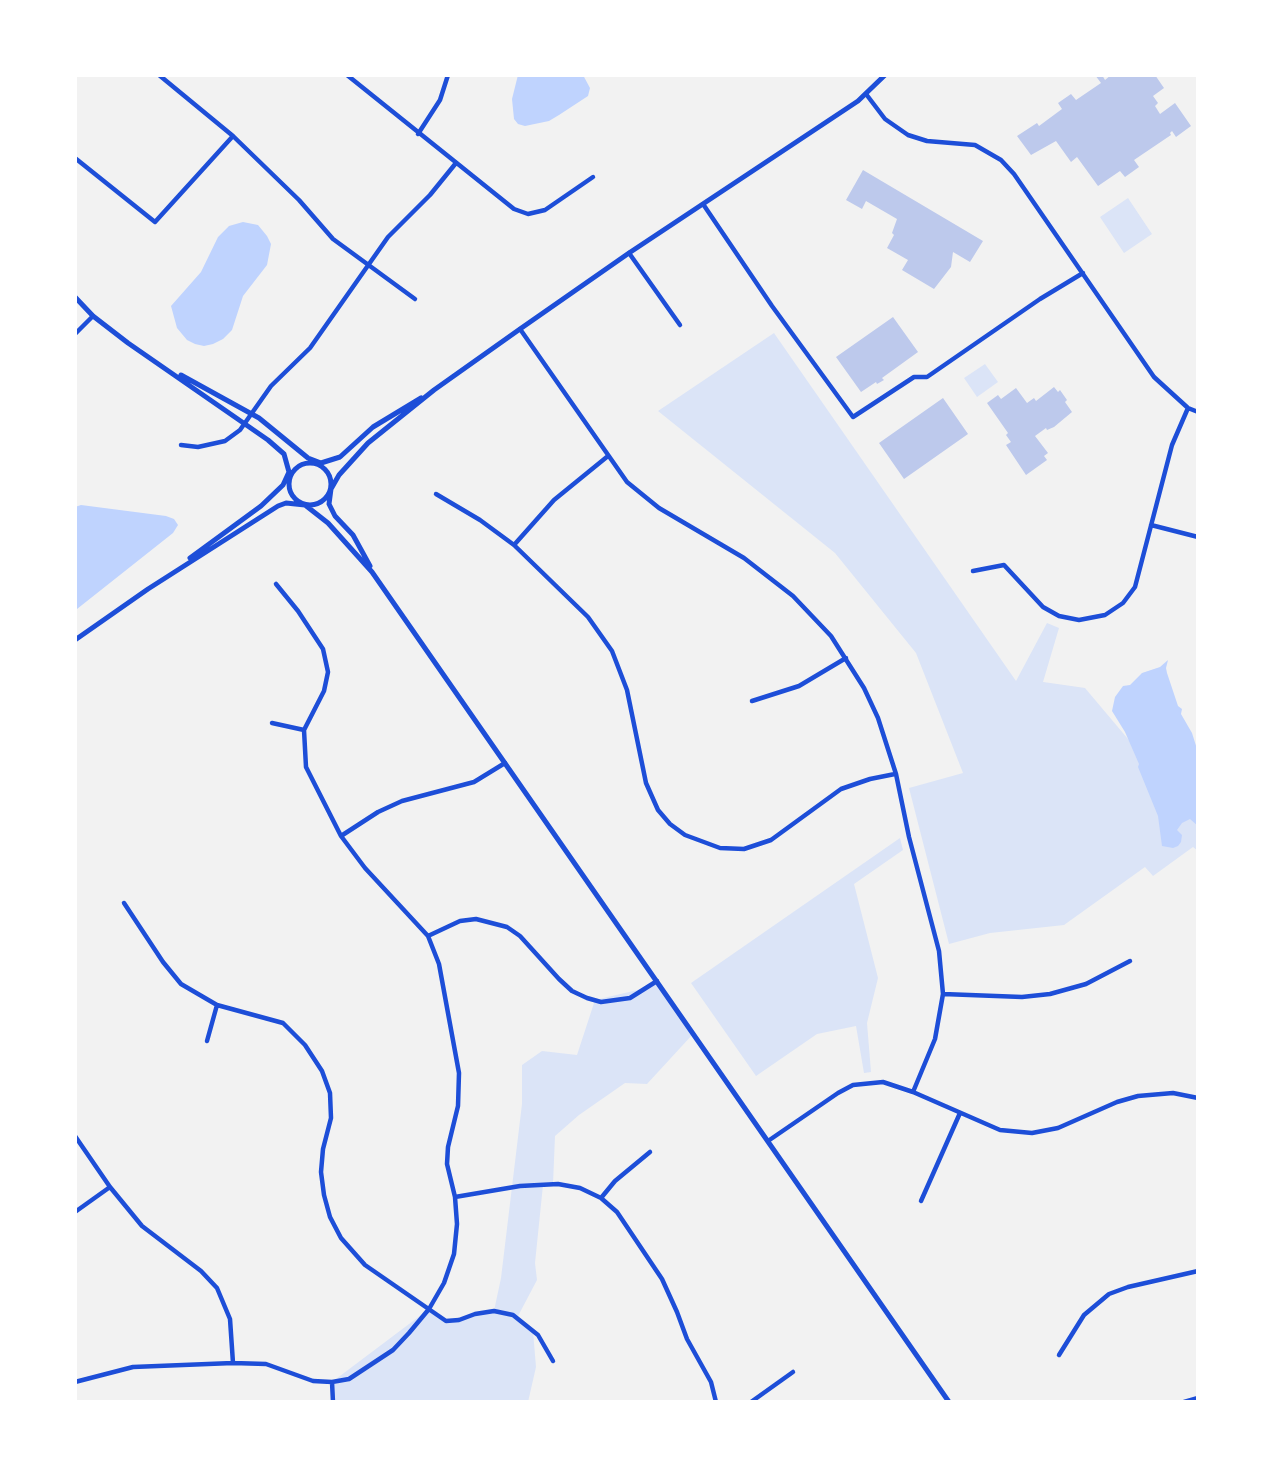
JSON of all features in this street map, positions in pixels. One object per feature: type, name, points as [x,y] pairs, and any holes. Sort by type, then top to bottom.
[{"type":"street","points":[[159,75],[233,136],[299,200],[333,239],[415,299]]},
{"type":"street","points":[[347,75],[514,209],[527,214],[545,210],[593,177]]},
{"type":"street","points":[[418,134],[440,100],[448,75]]},
{"type":"street","points":[[75,639],[270,510],[286,503],[314,506],[320,503],[347,464],[368,443],[434,390],[629,253],[818,129],[885,75]]},
{"type":"street","points":[[866,93],[885,119],[908,135],[927,141],[975,145],[1001,160],[1014,174],[1154,377],[1188,408],[1198,412]]},
{"type":"street","points":[[75,158],[155,222],[233,136]]},
{"type":"street","points":[[181,445],[198,447],[225,441],[248,419],[271,386],[310,348],[388,237],[430,195],[456,163]]},
{"type":"street","points":[[703,204],[764,295],[853,417],[914,377],[927,377],[1040,299],[1083,273]]},
{"type":"street","points":[[629,253],[680,325]]},
{"type":"street","points":[[75,297],[93,316],[128,343],[324,467],[331,489],[329,504],[332,512],[354,535],[373,572],[949,1402]]},
{"type":"street","points":[[75,334],[93,316]]},
{"type":"street","points":[[520,329],[627,482],[644,497],[744,558],[793,596],[831,636],[846,657],[877,718],[895,774],[939,951],[943,993],[935,1039],[913,1092]]},
{"type":"street","points":[[160,363],[248,419],[284,454],[289,472],[287,485],[291,495],[328,523],[373,572]]},
{"type":"street","points":[[148,589],[261,506],[303,464],[324,463],[340,457],[373,426],[434,390]]},
{"type":"street","points":[[973,571],[1004,565],[1043,607],[1059,616],[1079,620],[1105,615],[1122,603],[1135,587],[1172,445],[1188,408]]},
{"type":"street","points":[[514,545],[554,500],[608,456]]},
{"type":"street","points":[[436,494],[480,520],[514,545],[588,617],[612,651],[627,690],[646,783],[658,810],[670,824],[685,835],[720,848],[744,849],[771,839],[841,789],[895,774]]},
{"type":"street","points":[[1152,525],[1198,537]]},
{"type":"street","points":[[75,1382],[133,1367],[233,1363],[266,1364],[313,1381],[349,1379],[393,1350],[429,1309],[444,1283],[454,1254],[457,1224],[455,1197],[447,1164],[448,1147],[458,1106],[458,1073],[439,964],[428,936],[365,868],[341,836],[306,767],[304,730],[324,691],[328,672],[323,649],[276,584]]},
{"type":"street","points":[[752,701],[799,686],[846,657]]},
{"type":"street","points":[[272,723],[304,730]]},
{"type":"street","points":[[341,836],[377,812],[402,801],[474,782],[505,763]]},
{"type":"street","points":[[124,903],[181,984],[217,1005],[283,1023],[305,1045],[322,1071],[330,1093],[331,1118],[323,1149],[321,1172],[324,1195],[330,1217],[341,1238],[365,1265],[446,1321],[459,1321],[475,1314],[494,1311],[513,1315],[538,1335],[553,1361]]},
{"type":"street","points":[[428,936],[460,921],[476,919],[506,927],[520,936],[572,990],[601,1002],[630,998],[657,981]]},
{"type":"street","points":[[943,993],[1022,997],[1050,994],[1086,984],[1130,961]]},
{"type":"street","points":[[206,1041],[217,1005]]},
{"type":"street","points":[[768,1141],[853,1085],[883,1082],[913,1092],[1000,1130],[1032,1133],[1058,1128],[1117,1102],[1138,1096],[1173,1093],[1198,1098]]},
{"type":"street","points":[[921,1201],[960,1114]]},
{"type":"street","points":[[75,1136],[110,1187],[142,1226],[201,1271],[217,1288],[230,1319],[233,1363]]},
{"type":"street","points":[[601,1198],[615,1181],[650,1152]]},
{"type":"street","points":[[455,1197],[520,1186],[558,1184],[580,1188],[601,1198],[617,1212],[662,1279],[687,1339],[711,1382],[716,1402]]},
{"type":"street","points":[[75,1212],[110,1187]]},
{"type":"street","points":[[1059,1355],[1084,1315],[1110,1294],[1128,1287],[1198,1271]]},
{"type":"street","points":[[751,1402],[793,1372]]},
{"type":"street","points":[[332,1382],[333,1402]]},
{"type":"street","points":[[1184,1402],[1198,1398]]},
{"type":"shaded area","points":[[1128,198],[1152,234],[1124,253],[1100,217]]},
{"type":"shaded area","points":[[774,333],[1016,681],[1047,623],[1059,628],[1043,682],[1085,688],[1198,822],[1198,851],[1193,847],[1153,876],[1145,867],[1064,925],[990,933],[949,944],[909,788],[963,773],[916,653],[835,553],[658,411]]},
{"type":"shaded area","points":[[985,364],[998,382],[977,397],[964,378]]},
{"type":"shaded area","points":[[900,838],[903,850],[854,884],[878,978],[867,1023],[871,1072],[864,1073],[856,1026],[817,1034],[756,1076],[691,983]]},
{"type":"shaded area","points":[[657,981],[693,1034],[647,1084],[625,1083],[579,1115],[555,1136],[553,1184],[543,1185],[535,1263],[537,1280],[517,1318],[533,1331],[536,1367],[528,1402],[333,1402],[332,1382],[429,1309],[446,1321],[494,1311],[501,1278],[522,1104],[522,1065],[542,1051],[577,1055],[595,1000],[646,988]]},
{"type":"water","points":[[518,75],[583,75],[590,88],[588,96],[549,121],[525,126],[514,119],[512,99]]},
{"type":"water","points":[[243,222],[258,225],[267,236],[271,244],[267,265],[243,296],[232,330],[213,344],[195,344],[187,340],[177,328],[171,306],[201,272],[218,237],[229,226]]},
{"type":"water","points":[[81,505],[166,516],[174,519],[178,525],[173,533],[77,609],[75,507]]},
{"type":"water","points":[[1168,660],[1167,673],[1198,752],[1198,826],[1190,819],[1182,823],[1177,830],[1182,835],[1181,842],[1173,848],[1162,846],[1158,816],[1139,764],[1112,711],[1115,697],[1123,686],[1130,685],[1142,673],[1160,667]]},
{"type":"building","points":[[1095,75],[1102,75],[1105,80],[1111,75],[1155,75],[1164,88],[1153,96],[1158,103],[1155,106],[1160,114],[1175,103],[1191,126],[1176,137],[1172,131],[1171,135],[1134,160],[1139,167],[1125,177],[1120,171],[1098,186],[1077,157],[1071,162],[1056,141],[1031,155],[1017,136],[1037,123],[1039,126],[1062,109],[1058,103],[1071,94],[1076,100],[1101,83]]},
{"type":"building","points":[[863,170],[983,241],[970,262],[953,252],[951,267],[934,289],[902,270],[908,260],[887,248],[894,235],[892,233],[897,219],[866,201],[862,209],[846,200]]},
{"type":"building","points":[[893,317],[918,352],[882,378],[884,380],[861,392],[836,357]]},
{"type":"building","points":[[1054,387],[1058,392],[1060,390],[1072,412],[1054,427],[1047,430],[1046,428],[1035,436],[1048,453],[1044,456],[1047,460],[1026,475],[1006,445],[1011,442],[1006,435],[1008,433],[987,403],[998,395],[1001,399],[1016,388],[1027,403],[1034,398],[1036,401]]},
{"type":"building","points":[[943,398],[968,434],[904,479],[879,443]]}]
